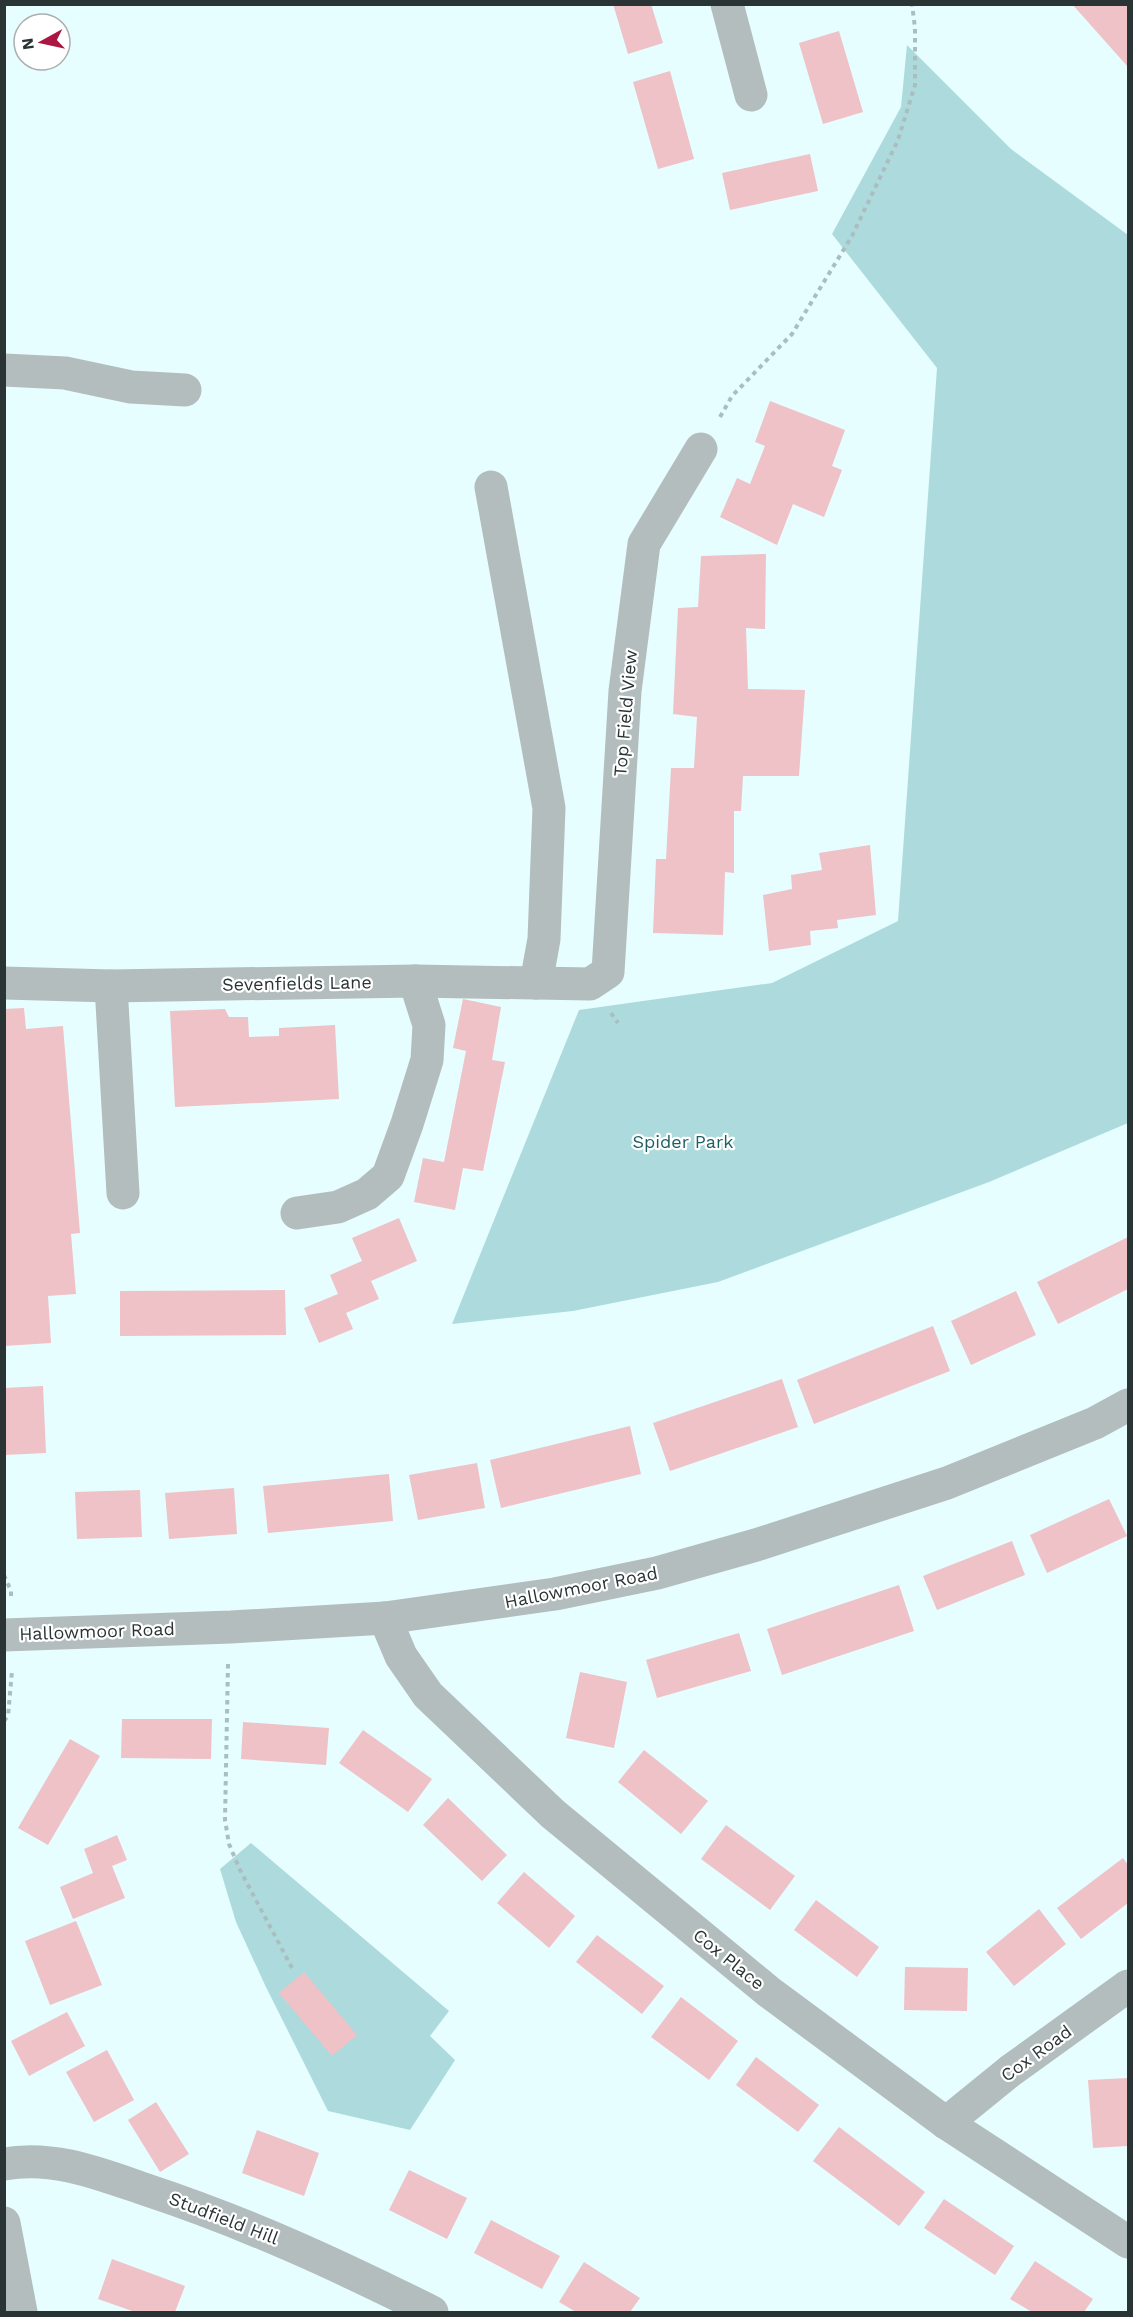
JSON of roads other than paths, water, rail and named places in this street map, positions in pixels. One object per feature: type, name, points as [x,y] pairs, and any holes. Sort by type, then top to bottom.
[{"type":"street","points":[[727,4],[751,95]]},
{"type":"street","points":[[4,370],[65,373],[131,387],[185,390]]},
{"type":"street","name":"Top Field View","points":[[590,984],[608,972],[625,690],[644,544],[701,449]]},
{"type":"street","points":[[491,487],[549,808],[544,939],[536,983]]},
{"type":"street","points":[[297,1214],[338,1206],[367,1194],[388,1176],[427,1060],[429,1025],[415,981]]},
{"type":"street","name":"Sevenfields Lane","points":[[4,983],[111,986],[415,981],[590,984]]},
{"type":"street","points":[[111,986],[123,1193]]},
{"type":"street","name":"Hallowmoor Road","points":[[4,1635],[231,1627],[385,1618],[555,1594],[657,1573],[756,1545],[947,1483],[1095,1423],[1128,1405]]},
{"type":"street","name":"Cox Place","points":[[385,1618],[401,1656],[428,1695],[553,1814],[769,1992],[946,2123],[1128,2242]]},
{"type":"street","name":"Cox Road","points":[[946,2123],[1010,2071],[1128,1986]]},
{"type":"street","name":"Studfield Hill","points":[[4,2164],[25,2160],[74,2166],[184,2202],[281,2240],[432,2313]]},
{"type":"street","points":[[4,2223],[21,2313]]},
{"type":"park label","name":"Spider Park","points":[[683,1141]]}]
